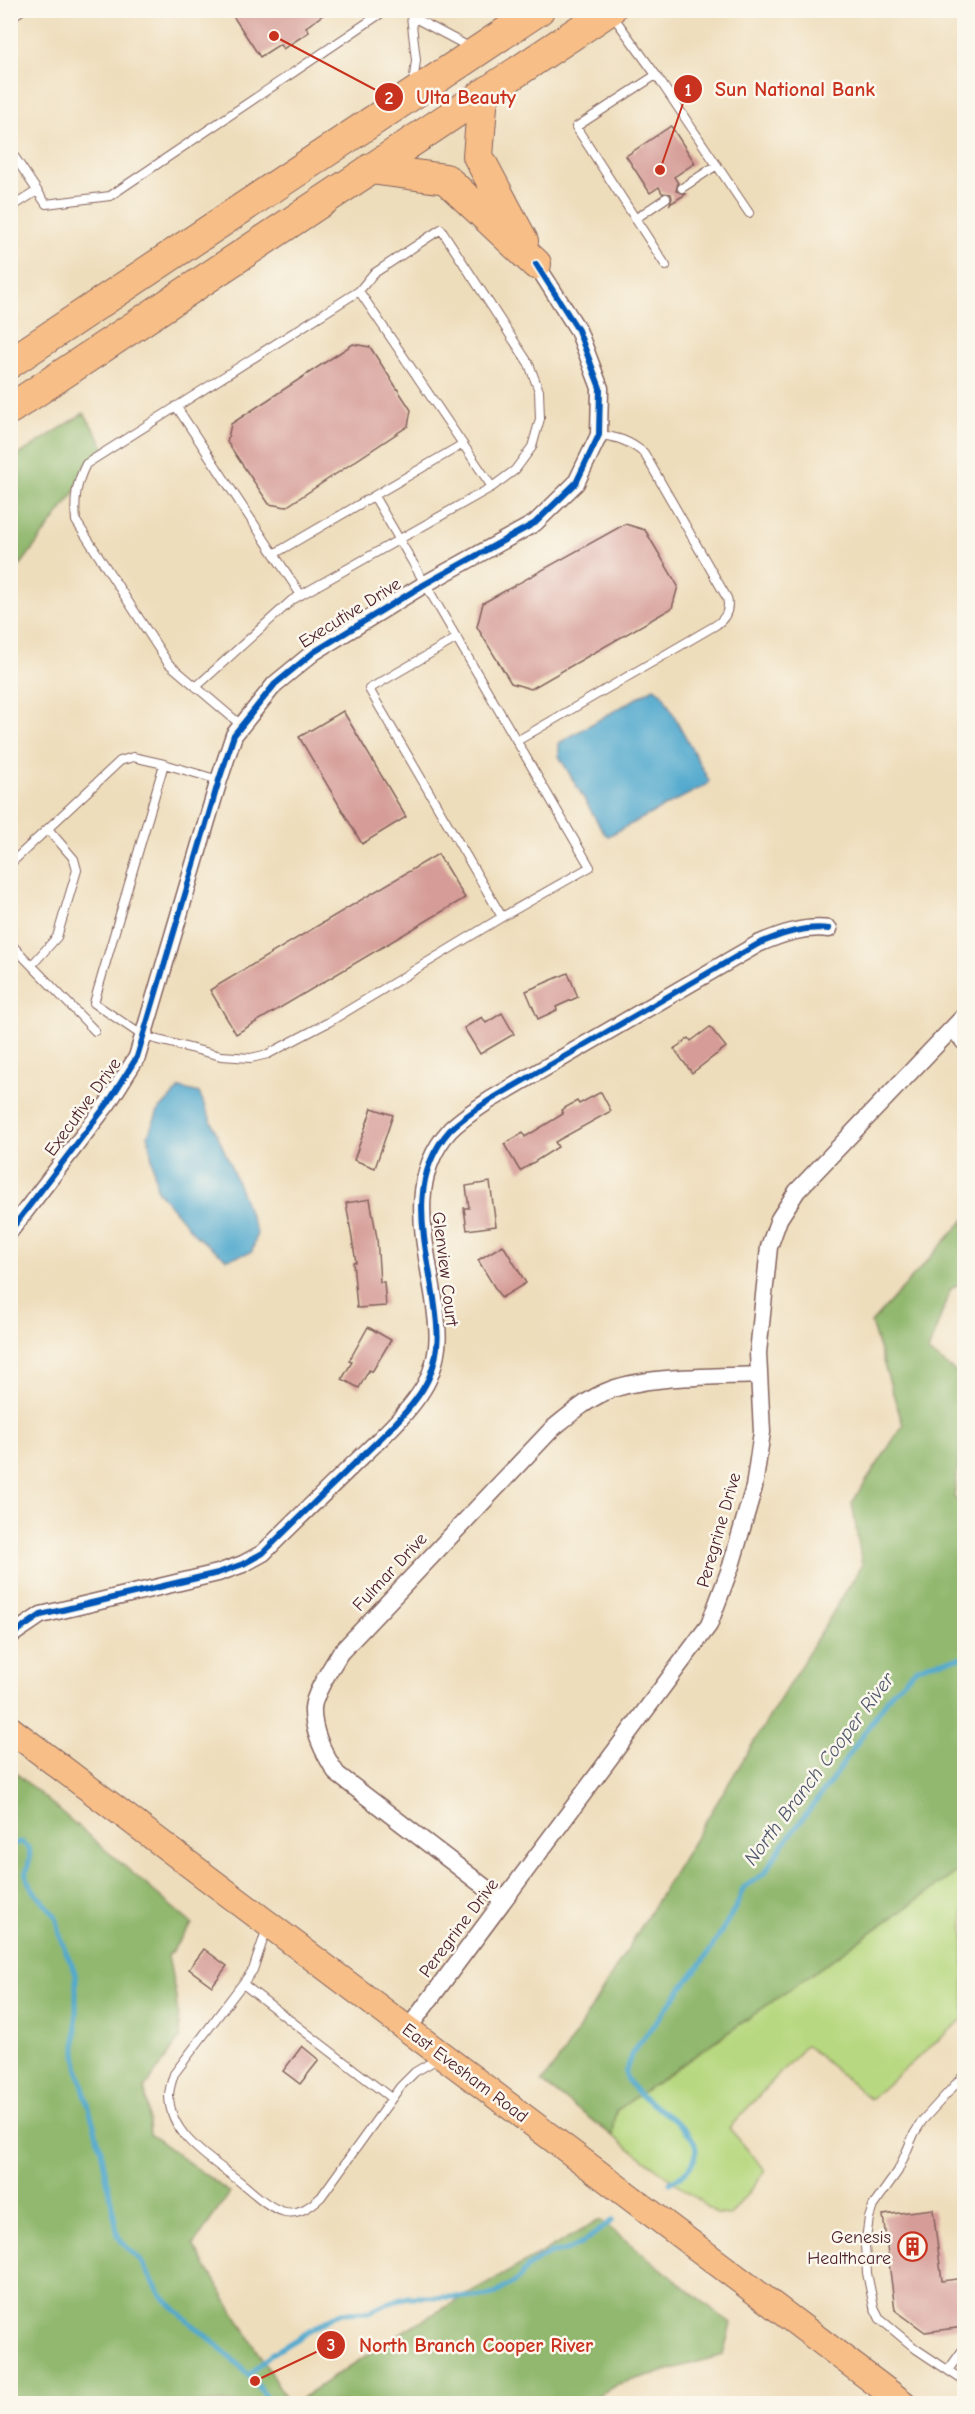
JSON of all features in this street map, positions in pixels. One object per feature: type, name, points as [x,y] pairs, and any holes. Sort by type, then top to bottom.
[{"type":"highway","points":[[10,363],[539,10]]},
{"type":"highway","points":[[10,409],[610,11]]},
{"type":"highway","points":[[483,94],[478,156],[536,264]]},
{"type":"highway","points":[[370,169],[446,179],[536,264]]},
{"type":"main road","name":"East Evesham Road","points":[[18,1735],[892,2398]]},
{"type":"street","name":"Executive Drive","points":[[10,1231],[108,1103],[137,1058],[219,780],[234,735],[241,725],[275,684],[314,652],[425,584],[535,523],[576,483],[599,435],[600,388],[578,330],[536,264]]},
{"type":"street","name":"Glenview Court","points":[[10,1636],[41,1615],[218,1573],[243,1564],[263,1553],[391,1429],[429,1378],[436,1358],[439,1335],[421,1223],[422,1198],[427,1173],[436,1150],[451,1130],[490,1100],[758,944],[798,930],[829,929]]},
{"type":"street","points":[[959,1022],[964,1042]]},
{"type":"street","name":"Peregrine Drive","points":[[407,2030],[709,1625],[731,1566],[754,1487],[762,1432],[758,1353],[769,1247],[779,1219],[797,1191],[959,1022]]},
{"type":"street","name":"Fulmar Drive","points":[[503,1901],[337,1774],[326,1757],[316,1731],[313,1708],[316,1697],[340,1653],[552,1429],[576,1409],[605,1392],[643,1382],[759,1375]]},
{"type":"lane","points":[[10,18],[22,10]]},
{"type":"lane","points":[[10,150],[45,204],[110,196],[386,10]]},
{"type":"lane","points":[[610,11],[749,213]]},
{"type":"lane","points":[[409,13],[477,51]]},
{"type":"lane","points":[[409,13],[417,60],[412,94]]},
{"type":"lane","points":[[656,75],[576,127],[666,266]]},
{"type":"lane","points":[[682,188],[717,165]]},
{"type":"lane","points":[[10,208],[37,190]]},
{"type":"lane","points":[[635,219],[666,198]]},
{"type":"lane","points":[[196,687],[292,600],[492,487],[515,470],[532,447],[540,419],[539,391],[529,364],[441,229],[373,274],[359,291],[86,464],[77,482],[74,501],[76,521],[168,663],[196,687],[241,725]]},
{"type":"lane","points":[[359,291],[492,487]]},
{"type":"lane","points":[[176,406],[301,595]]},
{"type":"lane","points":[[517,741],[716,625],[726,616],[728,610],[727,598],[644,453],[631,442],[615,436],[599,435]]},
{"type":"lane","points":[[274,554],[463,444]]},
{"type":"lane","points":[[164,764],[94,1004],[143,1036],[220,1056],[251,1058],[268,1054],[329,1022],[502,917],[590,867],[374,496]]},
{"type":"lane","points":[[457,638],[369,689],[502,917]]},
{"type":"lane","points":[[10,864],[49,830],[120,761],[133,758],[164,764],[219,780]]},
{"type":"lane","points":[[32,965],[57,937],[76,870],[74,860],[49,830]]},
{"type":"lane","points":[[10,942],[95,1031]]},
{"type":"lane","points":[[268,1924],[253,1970],[174,2074],[169,2094],[171,2110],[180,2130],[196,2148],[261,2198],[285,2212],[298,2212],[310,2207],[321,2197],[392,2098],[416,2072],[442,2056]]},
{"type":"lane","points":[[243,1984],[392,2098]]},
{"type":"lane","points":[[964,2075],[922,2121],[914,2134],[898,2171],[873,2206],[865,2246],[869,2284],[874,2307],[880,2319],[916,2349],[964,2381]]},
{"type":"lane","points":[[949,2369],[964,2348]]},
{"type":"green space","points":[[84,413],[106,450],[86,464],[75,492],[11,578],[11,460]]},
{"type":"green space","points":[[964,1220],[964,1280],[950,1290],[928,1352],[964,1378],[964,1427],[954,1497],[964,1508],[964,1867],[616,2111],[613,2136],[542,2082],[564,2053],[862,1565],[852,1503],[903,1425],[871,1323]]},
{"type":"green space","points":[[11,1769],[192,1924],[168,1956],[176,1997],[180,2038],[145,2088],[150,2134],[230,2193],[193,2245],[289,2403],[11,2403]]},
{"type":"green space","points":[[964,1867],[964,2018],[870,2099],[806,2045],[729,2128],[766,2171],[730,2215],[717,2214],[613,2136],[616,2111]]},
{"type":"green space","points":[[600,2220],[731,2324],[723,2355],[618,2384],[585,2403],[294,2403],[407,2329]]},
{"type":"water","points":[[654,688],[662,693],[709,781],[708,784],[608,836],[604,833],[559,756],[559,743]]},
{"type":"water","points":[[180,1088],[199,1093],[228,1159],[257,1233],[252,1252],[227,1259],[196,1236],[157,1190],[148,1135],[158,1111]]},
{"type":"building","points":[[229,10],[330,10],[306,27],[309,32],[283,49],[280,44],[260,57]]},
{"type":"building","points":[[671,126],[695,163],[674,177],[678,183],[676,191],[686,194],[670,204],[671,194],[662,193],[659,187],[650,193],[626,156]]},
{"type":"building","points":[[353,344],[370,347],[411,410],[408,426],[286,507],[269,504],[227,442],[231,424]]},
{"type":"building","points":[[625,524],[645,530],[678,586],[672,608],[531,689],[511,683],[477,627],[483,603]]},
{"type":"building","points":[[343,711],[406,817],[362,844],[299,737]]},
{"type":"building","points":[[438,854],[465,898],[236,1034],[210,990]]},
{"type":"building","points":[[568,973],[578,997],[556,1007],[557,1010],[538,1019],[526,991]]},
{"type":"building","points":[[502,1013],[514,1034],[480,1054],[464,1028],[482,1017],[486,1023]]},
{"type":"building","points":[[710,1027],[726,1047],[692,1073],[674,1049],[689,1038],[691,1041]]},
{"type":"building","points":[[601,1092],[611,1111],[555,1142],[558,1147],[520,1171],[504,1144],[523,1133],[525,1137],[563,1114],[561,1110],[577,1101],[579,1104]]},
{"type":"building","points":[[372,1108],[393,1115],[375,1168],[354,1160]]},
{"type":"building","points":[[490,1182],[496,1226],[467,1230],[464,1208],[469,1208],[466,1186]]},
{"type":"building","points":[[370,1199],[377,1238],[380,1282],[384,1282],[386,1306],[357,1308],[353,1262],[356,1262],[346,1203]]},
{"type":"building","points":[[503,1245],[526,1283],[501,1298],[478,1260]]},
{"type":"building","points":[[368,1327],[391,1340],[372,1372],[369,1370],[359,1388],[342,1379]]},
{"type":"building","points":[[204,1949],[227,1966],[212,1986],[189,1969]]},
{"type":"building","points":[[302,2046],[319,2060],[300,2084],[283,2071]]},
{"type":"building","name":"Genesis Healthcare","points":[[933,2209],[942,2281],[964,2278],[964,2327],[925,2332],[895,2310],[883,2215]]},
{"type":"waterway","name":"North Branch Cooper River","points":[[670,2183],[689,2168],[696,2154],[694,2141],[685,2130],[631,2085],[625,2073],[632,2053],[708,1954],[737,1905],[743,1888],[765,1873],[893,1691],[916,1669],[927,1664],[964,1657]]},
{"type":"waterway","points":[[10,1844],[22,1842],[29,1849],[28,1881],[56,1918],[62,1942],[76,1975],[76,2054],[101,2150],[118,2236],[140,2260],[165,2299],[235,2361],[271,2404]]},
{"type":"waterway","name":"North Branch Cooper River","points":[[250,2374],[272,2354],[339,2313],[369,2312],[393,2301],[409,2297],[475,2297],[495,2294],[517,2280],[540,2258],[581,2244],[613,2220]]},
{"type":"cycle path","points":[[10,1231],[108,1103],[137,1057],[234,735],[275,684],[314,652],[425,584],[535,523],[576,483],[599,435],[600,388],[578,330],[536,264]]},
{"type":"cycle path","points":[[10,1636],[41,1615],[218,1573],[243,1564],[263,1553],[398,1421],[417,1398],[430,1375],[436,1355],[437,1328],[424,1233],[423,1190],[436,1149],[450,1130],[490,1100],[758,944],[793,932],[829,929]]},
{"type":"place","name":"Ulta Beauty","points":[[274,36]]},
{"type":"place","name":"Sun National Bank","points":[[660,170]]},
{"type":"place","name":"Genesis Healthcare","points":[[912,2247]]},
{"type":"place","name":"North Branch Cooper River","points":[[255,2381]]}]
